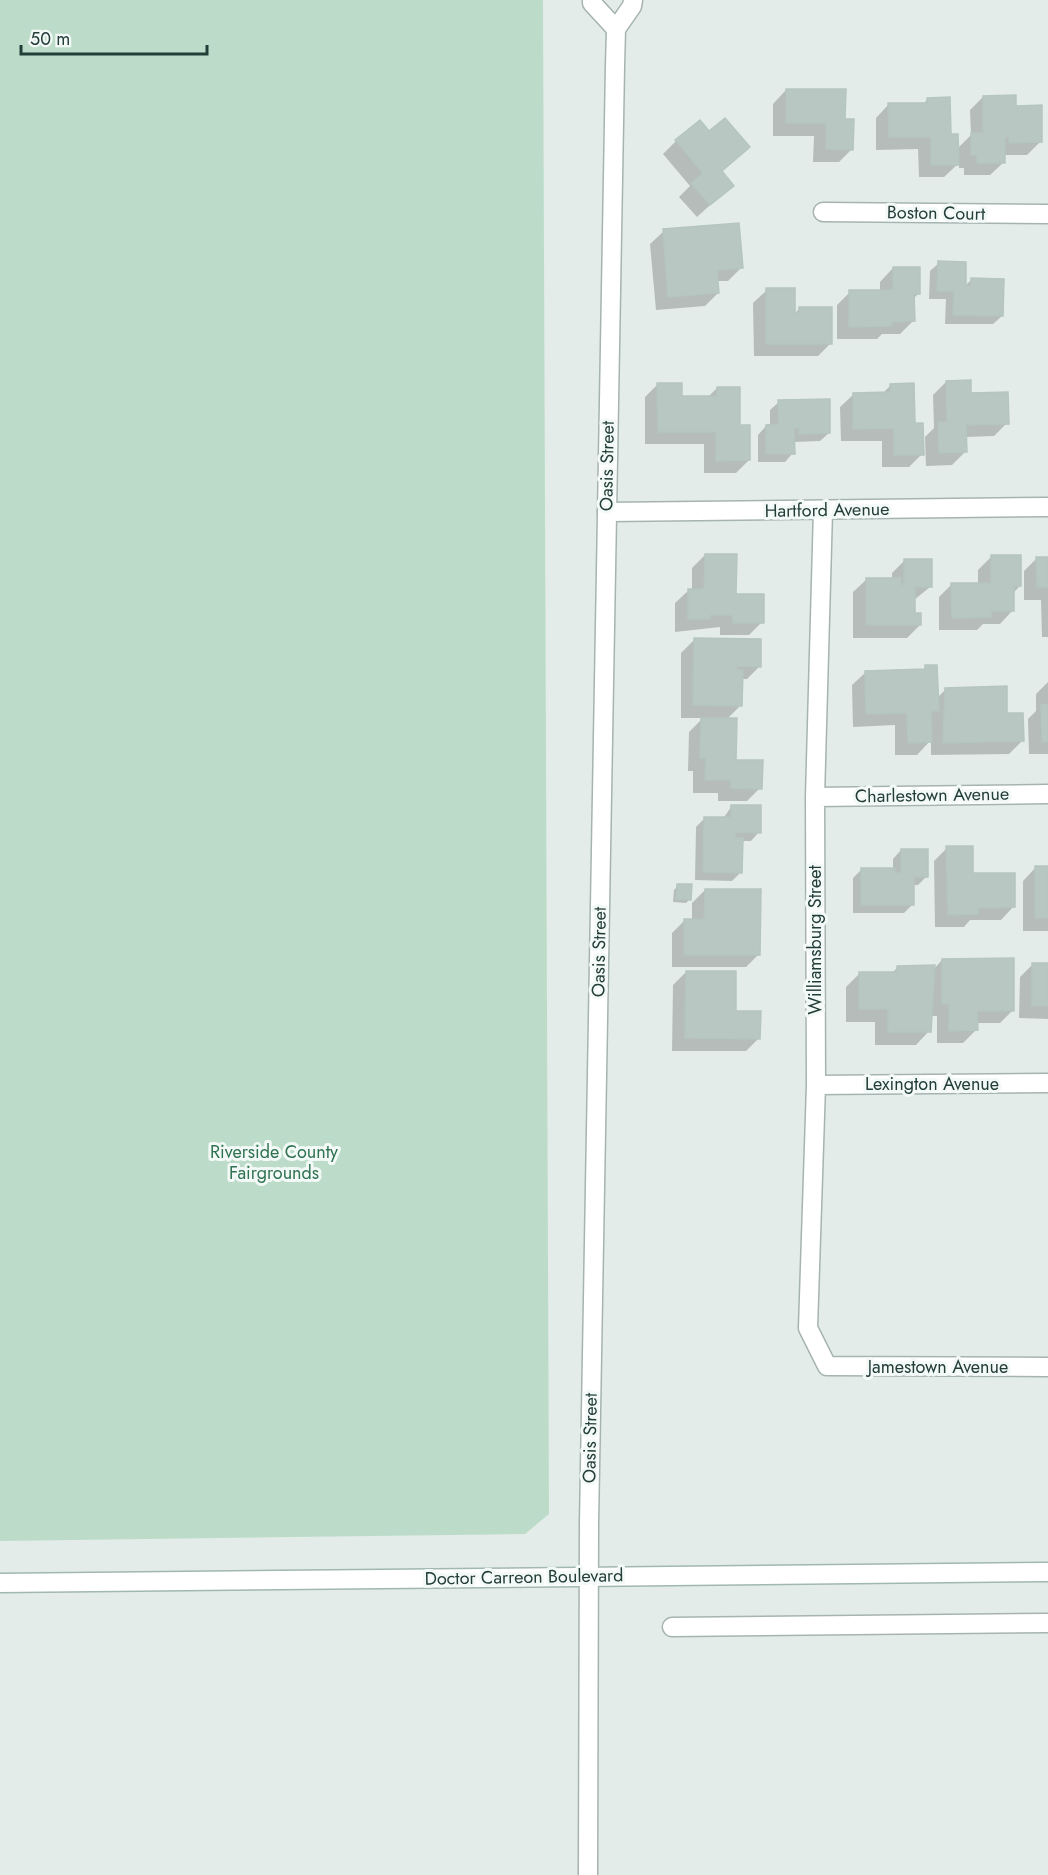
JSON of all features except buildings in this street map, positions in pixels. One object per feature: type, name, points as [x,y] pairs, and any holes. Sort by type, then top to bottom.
[{"type":"street","points":[[592,0],[616,29],[632,6],[633,0]]},
{"type":"street","name":"Oasis Street","points":[[588,1875],[588,1576],[616,29]]},
{"type":"street","name":"Boston Court","points":[[823,212],[1048,214]]},
{"type":"street","name":"Hartford Avenue","points":[[606,512],[1048,507]]},
{"type":"street","name":"Williamsburg Street","points":[[823,510],[815,796],[816,1085],[808,1328],[827,1366]]},
{"type":"street","name":"Charlestown Avenue","points":[[815,796],[1048,794]]},
{"type":"street","name":"Lexington Avenue","points":[[816,1085],[1048,1083]]},
{"type":"street","name":"Jamestown Avenue","points":[[827,1366],[1048,1367]]},
{"type":"street","name":"Doctor Carreon Boulevard","points":[[0,1583],[1048,1572]]},
{"type":"street","points":[[672,1627],[1048,1623]]},
{"type":"green space","name":"Riverside County Fairgrounds","points":[[0,0],[543,0],[549,1514],[525,1534],[0,1541]]}]
